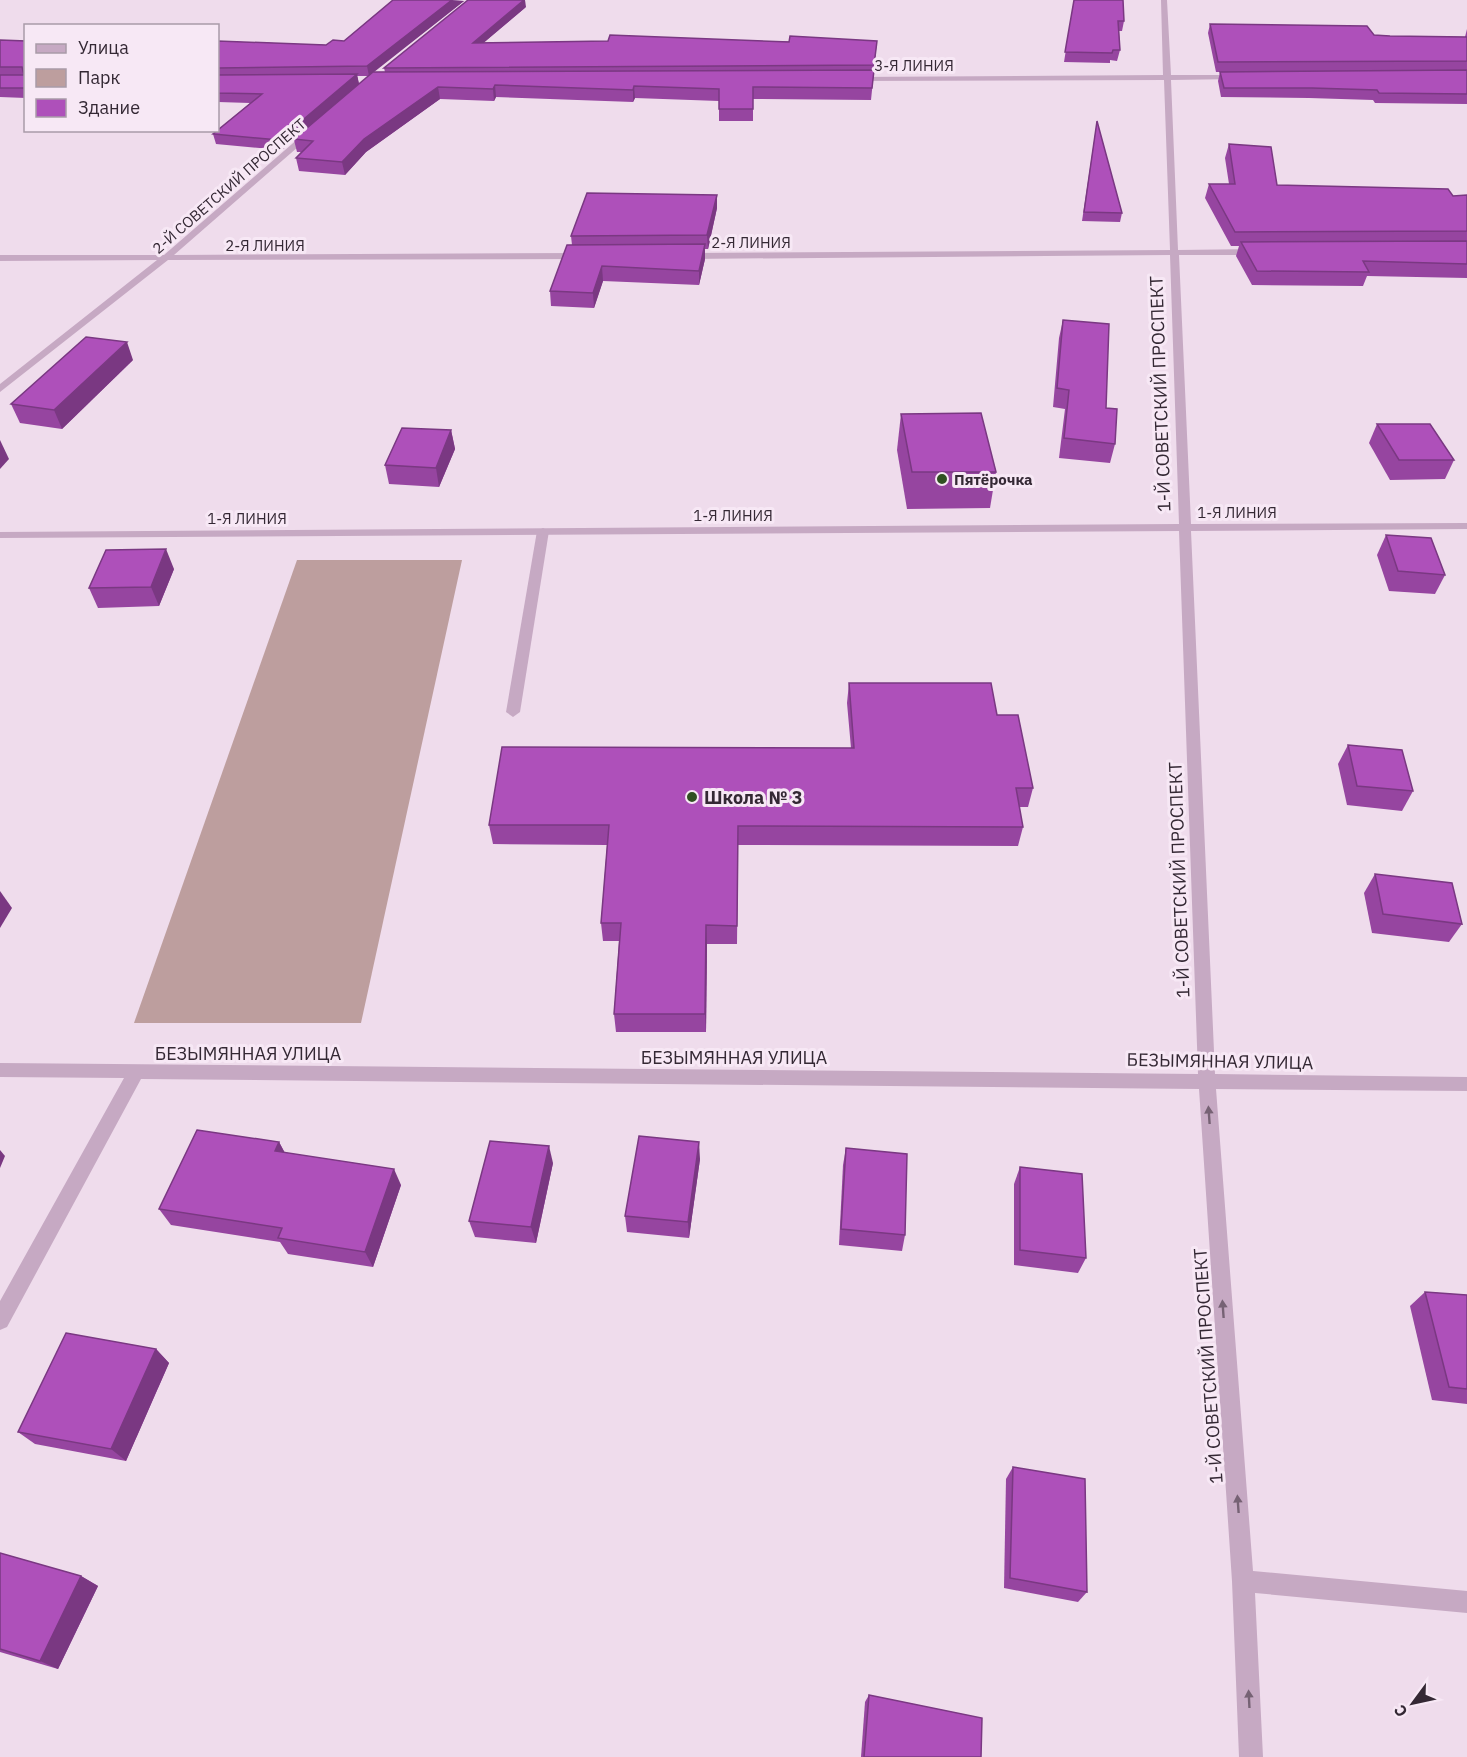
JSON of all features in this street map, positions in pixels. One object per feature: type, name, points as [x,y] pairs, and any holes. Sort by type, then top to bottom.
[{"type":"street","name":"1-Й СОВЕТСКИЙ ПРОСПЕКТ","points":[[1164,0],[1207,1080],[1244,1581],[1251,1757]]},
{"type":"street","name":"3-Я ЛИНИЯ","points":[[847,79],[1244,77]]},
{"type":"street","name":"2-Й СОВЕТСКИЙ ПРОСПЕКТ","points":[[0,388],[164,259],[318,127]]},
{"type":"street","name":"2-Я ЛИНИЯ","points":[[675,256],[1264,252]]},
{"type":"street","name":"2-Я ЛИНИЯ","points":[[0,258],[592,256]]},
{"type":"street","name":"1-Я ЛИНИЯ","points":[[0,535],[1467,526]]},
{"type":"street","points":[[513,712],[543,531]]},
{"type":"street","name":"БЕЗЫМЯННАЯ УЛИЦА","points":[[0,1070],[1467,1084]]},
{"type":"street","points":[[0,1320],[136,1072]]},
{"type":"street","points":[[1244,1581],[1467,1602]]},
{"type":"green space","points":[[297,560],[462,560],[361,1023],[134,1023]]},
{"type":"building","points":[[393,0],[452,0],[367,66],[219,68],[219,41],[326,45],[333,40],[344,41]]},
{"type":"building","points":[[468,0],[524,0],[473,43],[608,41],[610,35],[789,42],[790,36],[877,41],[874,65],[384,68]]},
{"type":"building","points":[[1074,0],[1123,0],[1124,21],[1118,21],[1120,50],[1113,50],[1112,53],[1065,52]]},
{"type":"building","points":[[1210,24],[1367,26],[1374,35],[1467,37],[1467,61],[1218,62]]},
{"type":"building","points":[[0,40],[24,41],[24,75],[22,67],[0,67]]},
{"type":"building","points":[[874,70],[872,88],[753,87],[753,109],[719,109],[719,89],[634,86],[633,90],[495,85],[493,89],[438,87],[364,139],[342,162],[296,158],[313,141],[294,139],[373,72]]},
{"type":"building","points":[[1467,70],[1467,94],[1379,93],[1377,90],[1312,88],[1224,88],[1220,72]]},
{"type":"building","points":[[357,74],[279,140],[213,134],[219,132],[219,129],[262,94],[219,93],[219,75]]},
{"type":"building","points":[[0,75],[24,75],[24,88],[0,88]]},
{"type":"building","points":[[1097,121],[1122,213],[1084,212]]},
{"type":"building","points":[[1229,144],[1271,147],[1277,185],[1448,189],[1453,196],[1467,195],[1467,231],[1235,232],[1209,184],[1235,184]]},
{"type":"building","points":[[587,193],[717,195],[707,235],[571,236]]},
{"type":"building","points":[[1467,241],[1467,264],[1363,261],[1369,272],[1257,271],[1241,242]]},
{"type":"building","points":[[705,244],[699,271],[602,266],[593,293],[550,291],[567,245]]},
{"type":"building","points":[[1063,320],[1109,324],[1106,408],[1117,409],[1115,444],[1064,438],[1069,390],[1057,388]]},
{"type":"building","points":[[86,337],[127,342],[54,410],[11,404]]},
{"type":"building","points":[[981,413],[996,472],[912,472],[901,414]]},
{"type":"building","points":[[1377,424],[1430,424],[1454,460],[1399,460]]},
{"type":"building","points":[[402,428],[451,430],[436,468],[385,465]]},
{"type":"building","points":[[1386,535],[1431,538],[1445,575],[1398,571]]},
{"type":"building","points":[[166,549],[151,587],[89,588],[106,550]]},
{"type":"building","points":[[849,683],[991,683],[997,715],[1018,715],[1033,788],[1016,788],[1023,827],[738,826],[737,926],[706,925],[705,1014],[614,1014],[621,923],[601,923],[609,825],[489,825],[502,747],[854,748]]},
{"type":"building","points":[[1348,745],[1402,750],[1413,791],[1357,786]]},
{"type":"building","points":[[1375,874],[1452,883],[1462,924],[1383,914]]},
{"type":"building","points":[[197,1130],[279,1142],[275,1151],[394,1169],[365,1252],[278,1238],[282,1228],[159,1209]]},
{"type":"building","points":[[639,1136],[699,1142],[688,1222],[625,1216]]},
{"type":"building","points":[[490,1141],[549,1146],[531,1227],[469,1221]]},
{"type":"building","points":[[846,1148],[907,1154],[905,1235],[841,1229]]},
{"type":"building","points":[[1020,1167],[1082,1174],[1086,1258],[1020,1250]]},
{"type":"building","points":[[1425,1292],[1467,1295],[1467,1389],[1449,1387]]},
{"type":"building","points":[[66,1333],[156,1349],[111,1449],[18,1432]]},
{"type":"building","points":[[1013,1467],[1085,1479],[1087,1592],[1010,1578]]},
{"type":"building","points":[[0,1553],[81,1576],[40,1661],[0,1649]]},
{"type":"building","points":[[869,1695],[982,1718],[981,1757],[864,1757]]},
{"type":"place","name":"Пятёрочка","points":[[942,479]]},
{"type":"place","name":"Школа № 3","points":[[692,797]]}]
